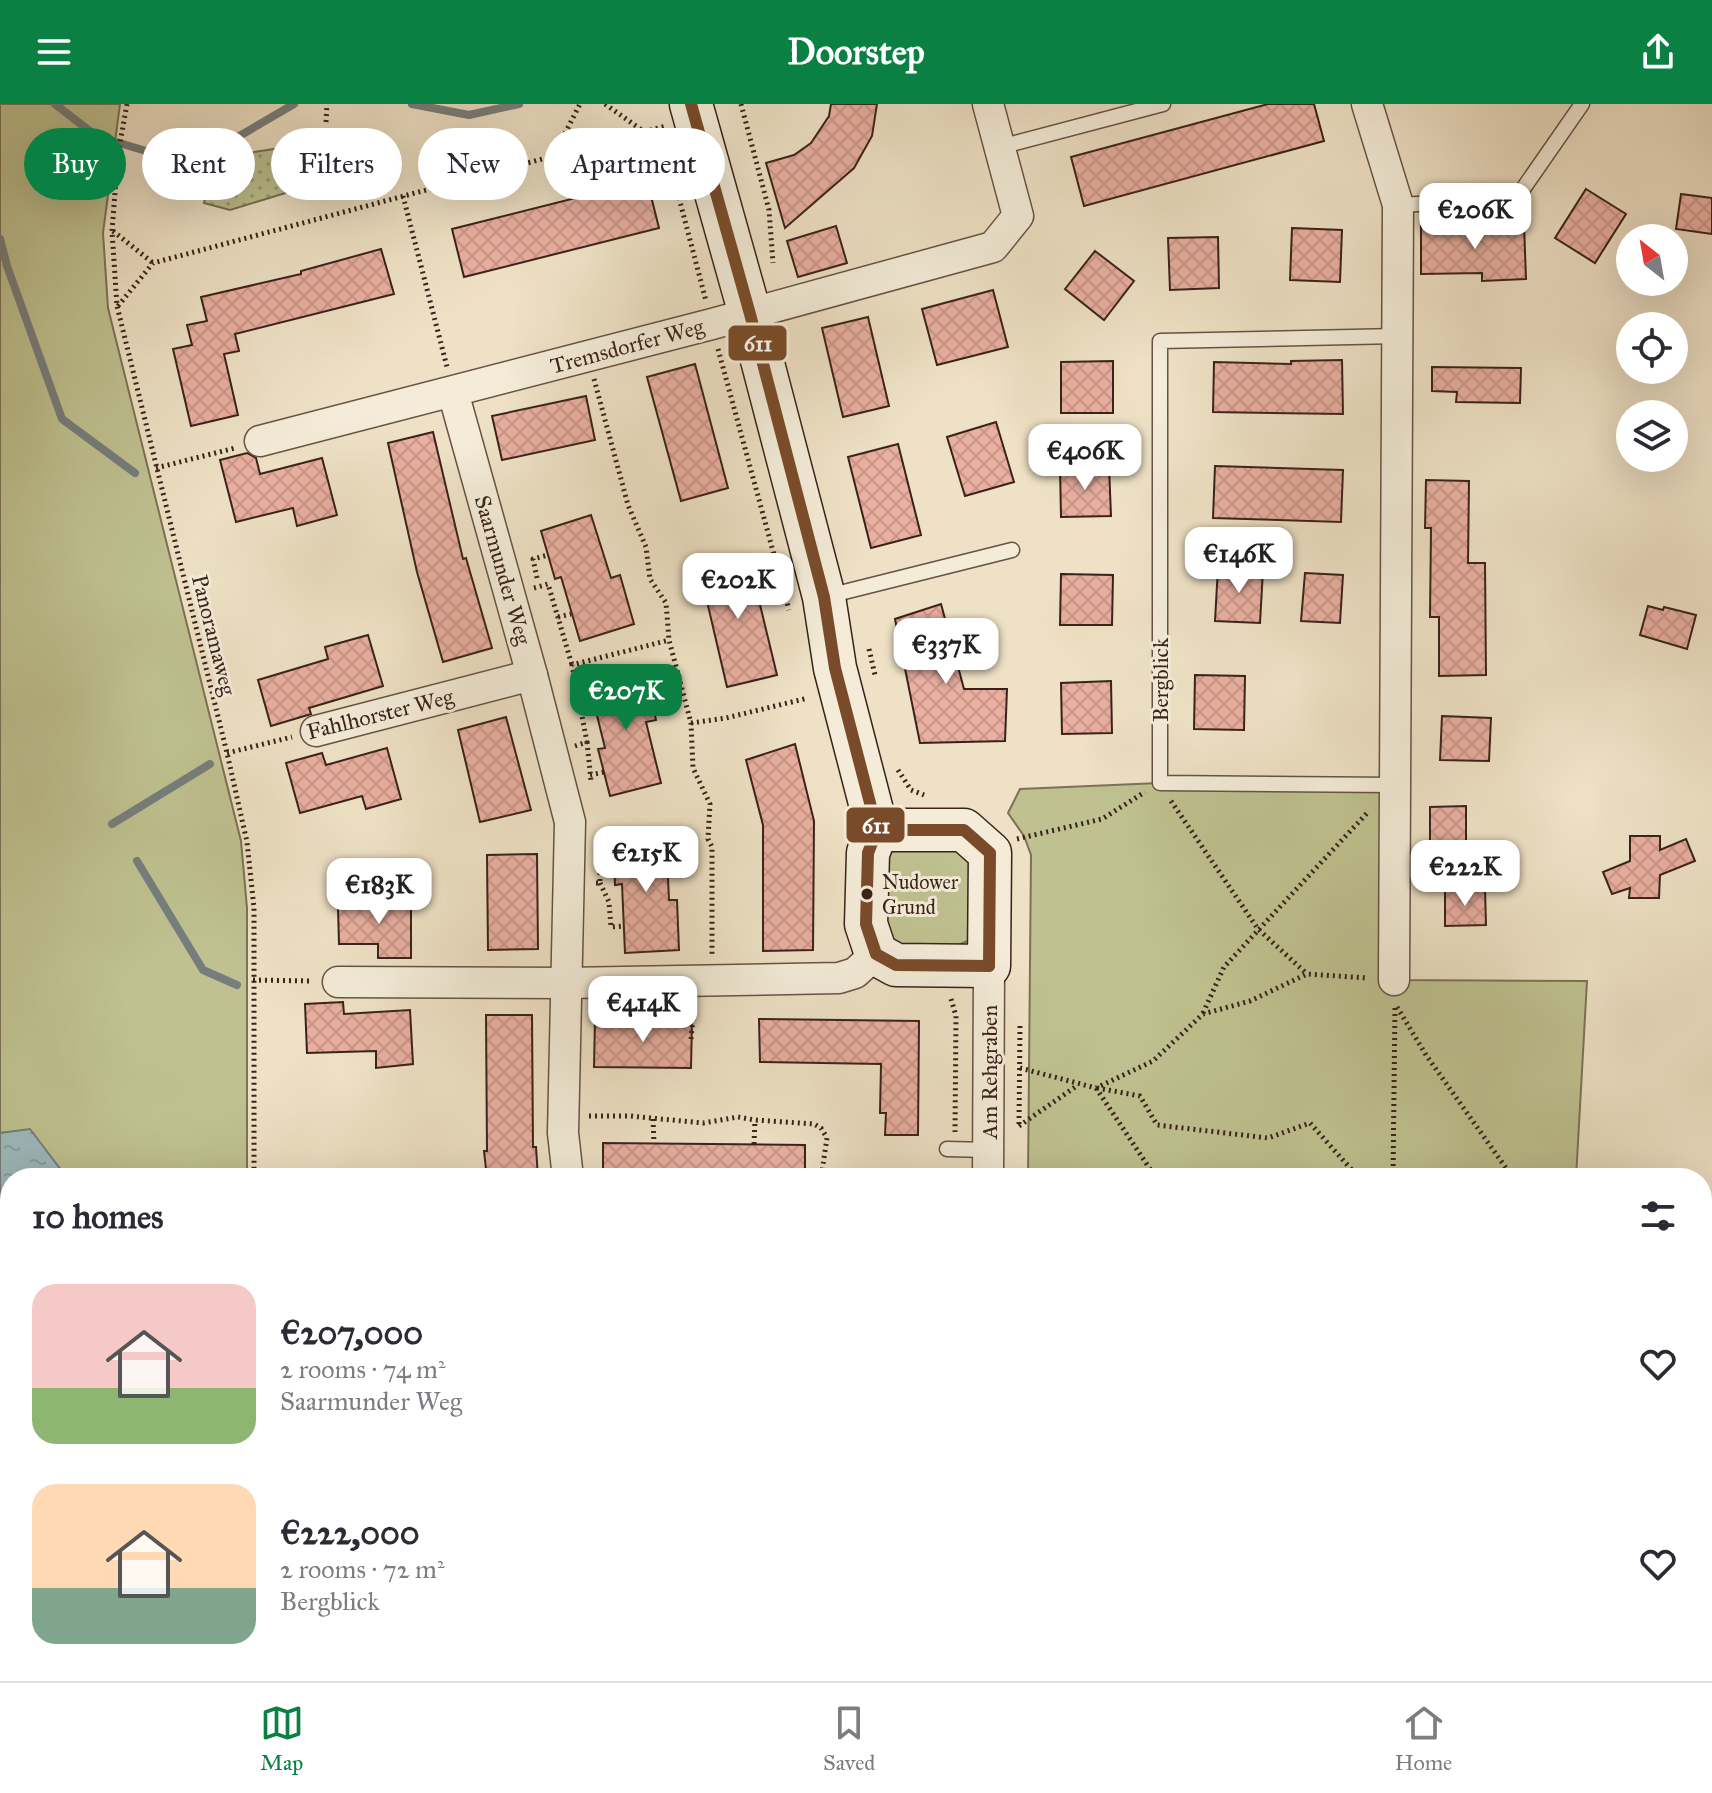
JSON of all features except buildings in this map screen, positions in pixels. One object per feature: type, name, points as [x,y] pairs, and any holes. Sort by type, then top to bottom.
[{"type":"street","name":"Tremsdorfer Weg","points":[[260,441],[731,319],[993,247],[1018,216],[988,104]]},
{"type":"street","points":[[1367,104],[1398,205],[1394,992]]},
{"type":"street","points":[[674,121],[731,319],[808,610],[835,668],[877,830],[868,853],[866,924],[876,954],[896,965],[989,966]]},
{"type":"street","name":"Saarmunder Weg","points":[[453,392],[524,591],[532,675],[570,822],[564,1115],[567,1168]]},
{"type":"street","name":"Fahlhorster Weg","points":[[316,731],[532,675]]},
{"type":"street","name":"Am Rehgraben","points":[[877,830],[964,830],[990,853],[988,1164]]},
{"type":"street","points":[[338,982],[567,983],[839,978],[855,973],[876,954]]},
{"type":"lane","points":[[1000,147],[1163,104]]},
{"type":"lane","points":[[1398,205],[1516,199],[1582,104]]},
{"type":"lane","name":"Bergblick","points":[[1160,783],[1160,341],[1398,336]]},
{"type":"lane","points":[[808,610],[1012,550]]},
{"type":"lane","points":[[1160,783],[1394,785]]},
{"type":"lane","points":[[947,1149],[988,1164]]},
{"type":"path","name":"Panoramaweg","points":[[127,104],[118,154],[112,231],[117,306],[227,753],[248,855],[254,908],[254,1168]]},
{"type":"path","points":[[326,122],[327,104]]},
{"type":"path","points":[[568,128],[580,104]]},
{"type":"path","points":[[605,104],[638,128]]},
{"type":"path","points":[[654,128],[674,121]]},
{"type":"path","points":[[117,306],[153,263],[544,159]]},
{"type":"path","points":[[403,196],[453,392]]},
{"type":"path","points":[[681,200],[731,319],[808,610]]},
{"type":"path","points":[[112,231],[153,263]]},
{"type":"path","points":[[598,392],[628,505],[646,547],[650,579],[653,588],[666,603],[669,640],[691,723],[693,768],[710,804],[708,839],[712,847],[712,950]]},
{"type":"path","points":[[156,468],[260,441]]},
{"type":"path","points":[[524,591],[533,559],[548,555]]},
{"type":"path","points":[[524,591],[548,584],[572,665],[587,742],[552,752]]},
{"type":"path","points":[[558,617],[571,614]]},
{"type":"path","points":[[572,665],[669,640]]},
{"type":"path","points":[[691,723],[726,718],[813,697]]},
{"type":"path","points":[[581,708],[595,706]]},
{"type":"path","name":"Fahlhorster Weg","points":[[227,753],[316,731]]},
{"type":"path","points":[[590,775],[604,772]]},
{"type":"path","points":[[1016,839],[1102,819],[1160,783],[1258,929],[1307,974],[1394,992]]},
{"type":"path","points":[[1096,1088],[1153,1061],[1203,1014],[1224,967],[1394,785]]},
{"type":"path","points":[[602,863],[614,860]]},
{"type":"path","points":[[600,883],[609,902],[611,927],[625,926]]},
{"type":"path","points":[[1203,1014],[1250,1001],[1307,974]]},
{"type":"path","points":[[253,980],[338,982]]},
{"type":"path","points":[[1393,1168],[1394,992]]},
{"type":"path","points":[[1394,992],[1426,1055],[1506,1168]]},
{"type":"path","points":[[1020,1068],[1078,1084],[1140,1096],[1157,1125],[1268,1138],[1310,1123],[1350,1168]]},
{"type":"path","points":[[1019,1126],[1078,1084]]},
{"type":"path","points":[[1096,1088],[1149,1168]]},
{"type":"path","points":[[564,1115],[703,1123],[738,1117],[807,1122],[821,1128],[827,1138],[823,1168]]},
{"type":"path","points":[[653,1119],[654,1144]]},
{"type":"path","points":[[754,1144],[755,1120]]},
{"type":"green space","points":[[0,104],[120,104],[117,128],[24,128],[24,200],[107,200],[103,233],[108,308],[241,841],[247,908],[247,1168],[59,1168],[30,1130],[0,1133]]},
{"type":"green space","points":[[271,150],[271,197],[230,210],[204,203],[205,200],[255,200],[255,152]]},
{"type":"green space","points":[[1160,783],[1394,785],[1394,980],[1587,981],[1577,1168],[1028,1168],[1031,855],[1024,836],[1008,813],[1020,789]]},
{"type":"green space","points":[[898,843],[972,853],[970,940],[953,947],[896,944],[883,922],[885,856]]},
{"type":"water","points":[[30,1129],[59,1168],[0,1168],[0,1133]]},
{"type":"waterway","points":[[55,104],[96,136],[146,151],[236,138],[294,104]]},
{"type":"waterway","points":[[412,104],[469,115],[519,104]]},
{"type":"waterway","points":[[0,239],[62,419],[135,473]]},
{"type":"waterway","points":[[112,824],[210,764]]},
{"type":"waterway","points":[[137,861],[203,970],[237,985]]},
{"type":"transit line","name":"611","points":[[691,104],[824,597],[835,668],[877,830],[868,853],[866,924],[876,954],[896,965],[989,966]]},
{"type":"transit line","name":"611","points":[[877,830],[964,830],[990,853],[989,966]]},
{"type":"place","name":"Nudower Grund","points":[[867,894]]}]
